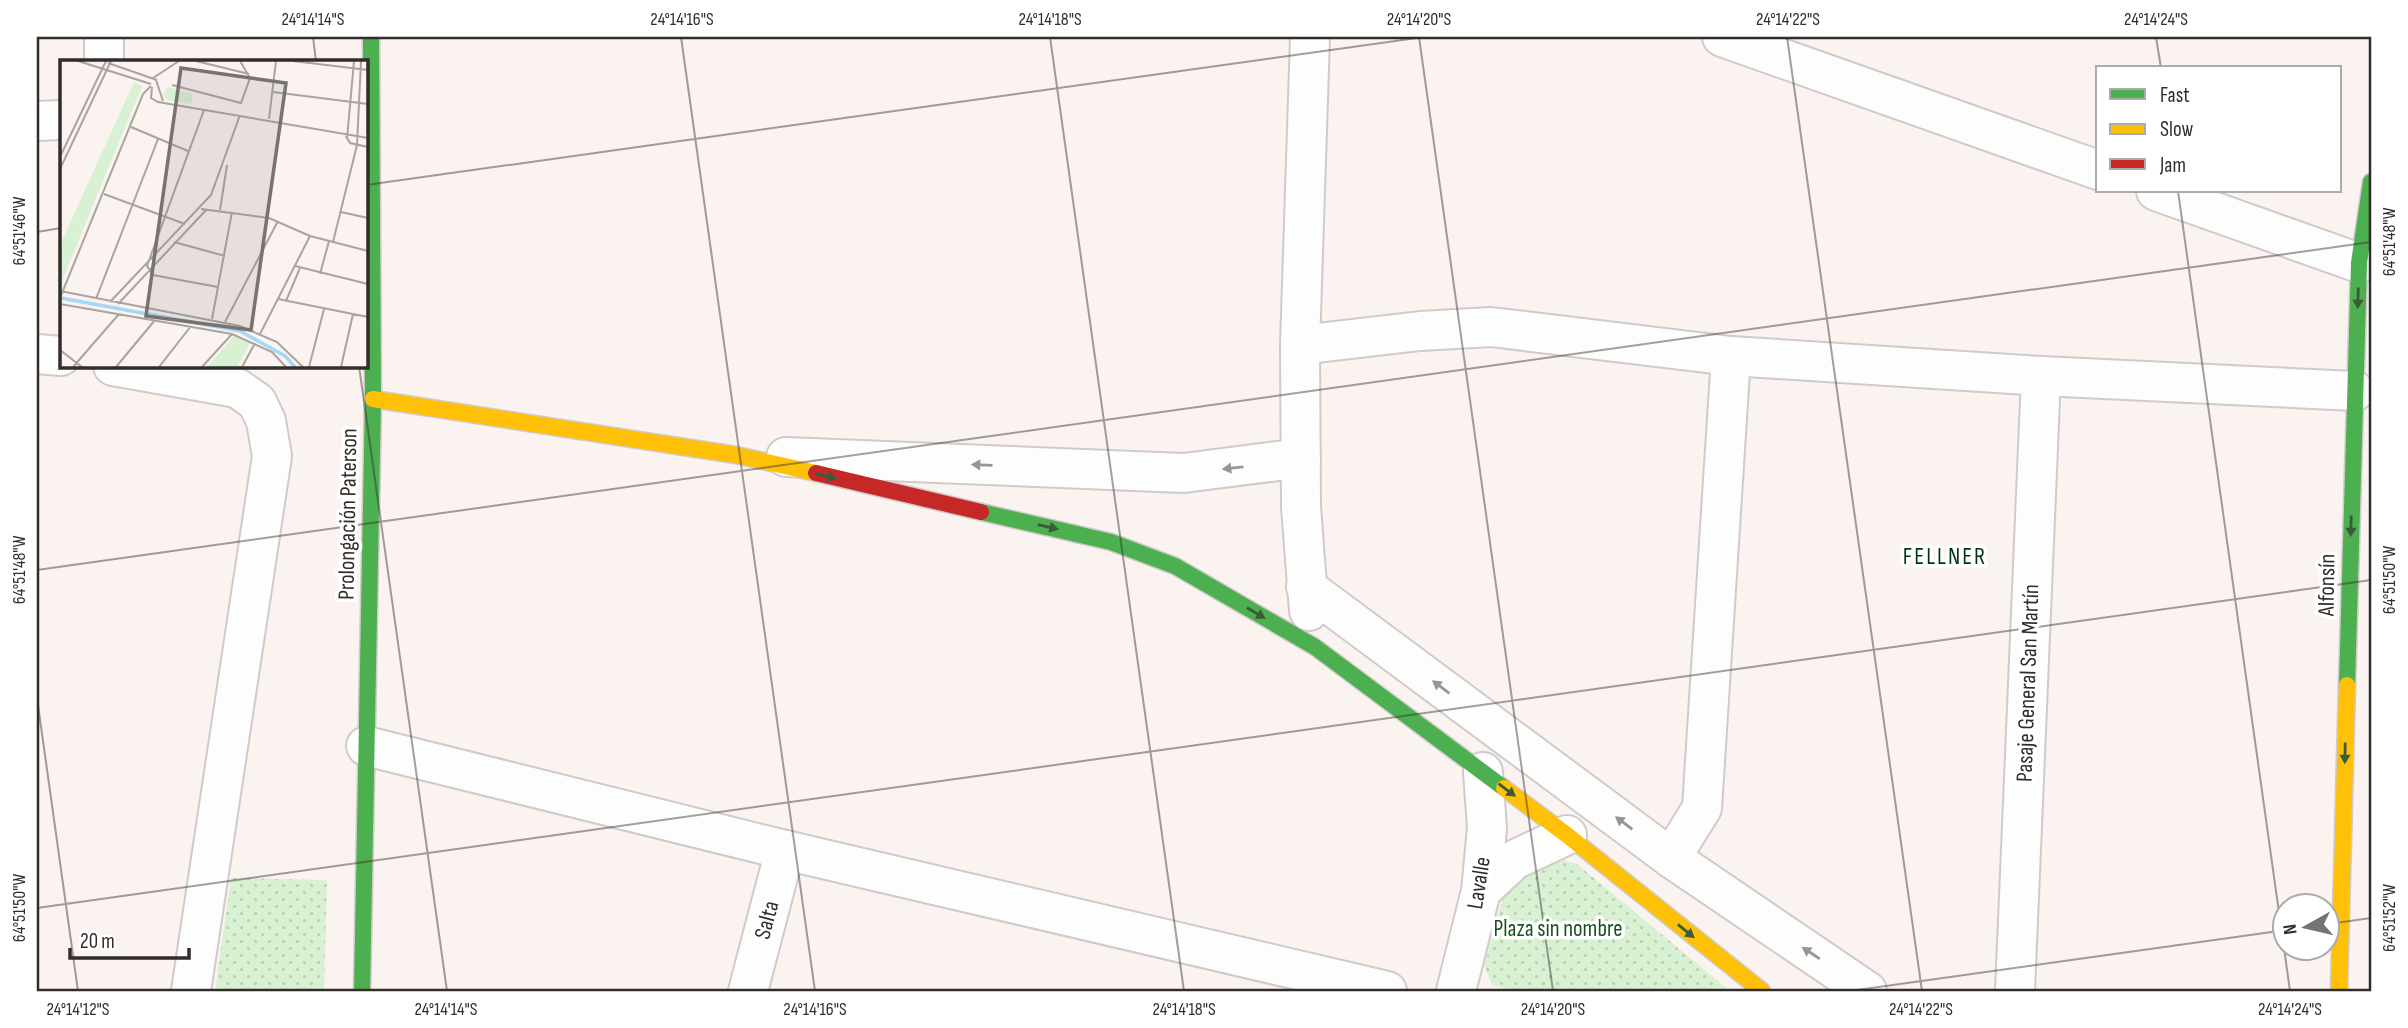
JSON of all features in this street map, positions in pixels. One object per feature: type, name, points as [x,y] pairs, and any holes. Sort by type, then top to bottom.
[{"type":"street","points":[[104,37],[104,60]]},
{"type":"street","name":"Prolongación Paterson","points":[[362,991],[373,399],[368,114],[371,37]]},
{"type":"street","points":[[1310,37],[1300,345],[1306,587],[1315,648]]},
{"type":"street","points":[[1723,37],[2096,169]]},
{"type":"street","points":[[37,121],[60,120]]},
{"type":"street","name":"Alfonsín","points":[[2339,991],[2359,263],[2371,182]]},
{"type":"street","points":[[2160,192],[2359,263]]},
{"type":"street","points":[[1300,345],[1420,331],[1492,327],[1731,356],[2040,376],[2355,391]]},
{"type":"street","points":[[37,354],[60,356]]},
{"type":"street","points":[[1671,858],[1702,808],[1731,356]]},
{"type":"street","points":[[124,368],[237,388],[257,402],[266,421],[272,456],[191,991]]},
{"type":"street","name":"Pasaje General San Martín","points":[[2015,991],[2040,376]]},
{"type":"street","points":[[373,399],[736,455],[1111,542],[1175,566],[1315,648],[1567,835],[1762,991]]},
{"type":"street","points":[[736,455],[1184,474],[1301,458]]},
{"type":"street","points":[[1306,587],[1671,858],[1867,991]]},
{"type":"street","points":[[366,746],[785,850],[1387,991]]},
{"type":"street","name":"Lavalle","points":[[1456,991],[1480,891],[1487,828],[1483,772]]},
{"type":"street","points":[[1480,891],[1514,860],[1567,835]]},
{"type":"street","name":"Salta","points":[[748,991],[785,850]]},
{"type":"green space","name":"Plaza sin nombre","points":[[1564,860],[1577,864],[1730,991],[1522,991],[1493,986],[1484,966],[1503,897],[1516,881],[1549,861]]},
{"type":"green space","points":[[231,878],[327,880],[324,991],[215,991]]},
{"type":"traffic: fast","points":[[362,991],[373,399],[371,37]]},
{"type":"traffic: fast","points":[[2347,685],[2359,263],[2371,182]]},
{"type":"traffic: fast","points":[[981,512],[1111,542],[1175,566],[1315,647],[1504,788]]},
{"type":"traffic: slow","points":[[373,399],[736,455],[816,473]]},
{"type":"traffic: slow","points":[[2339,991],[2347,685]]},
{"type":"traffic: slow","points":[[1504,788],[1762,991]]},
{"type":"traffic: jam","points":[[816,473],[981,512]]},
{"type":"district","name":"FELLNER","points":[[1945,556]]}]
